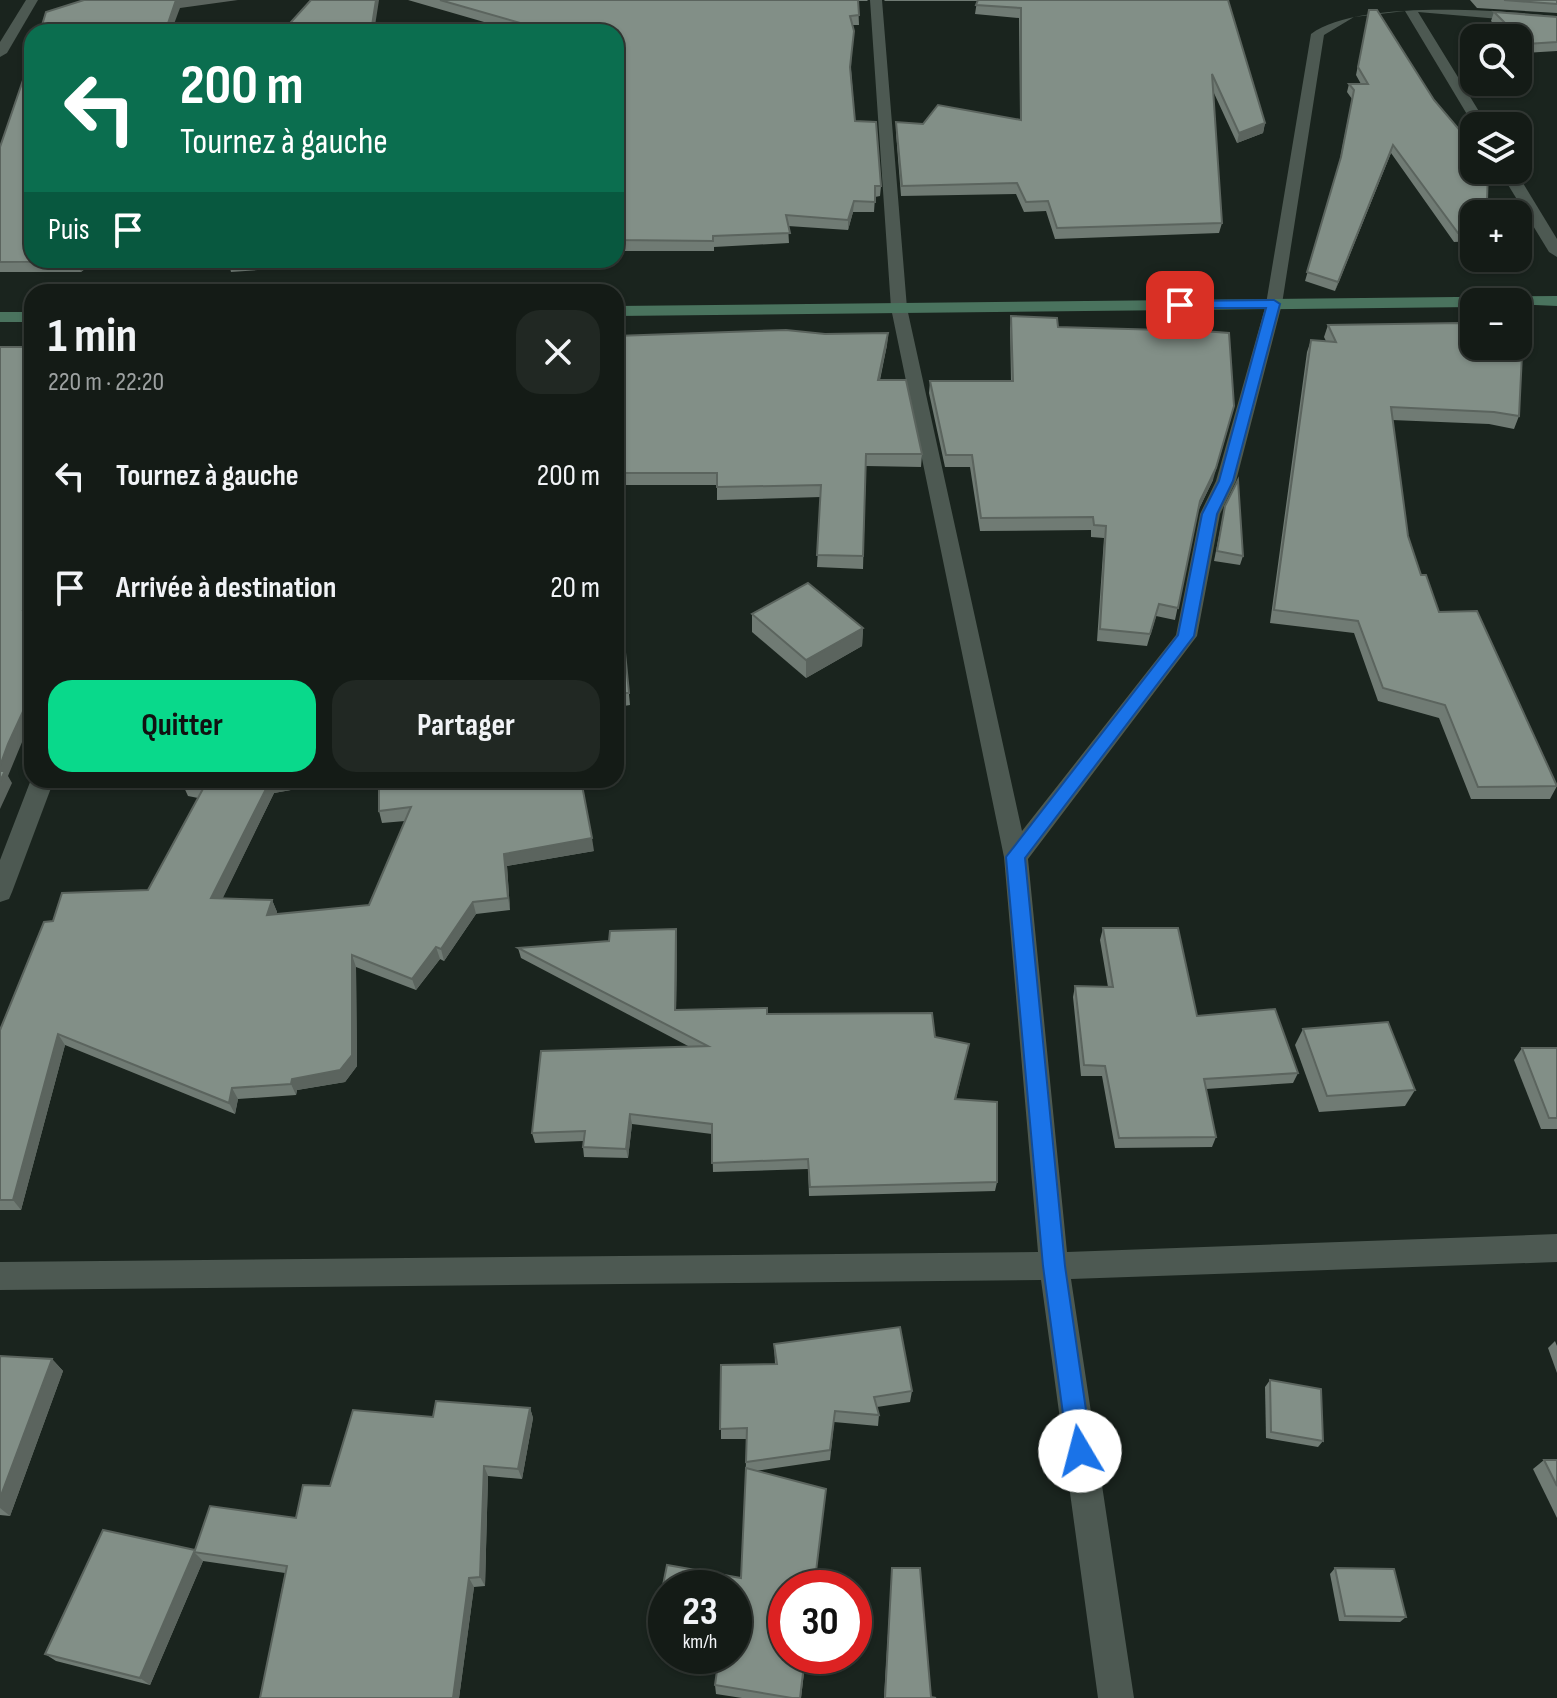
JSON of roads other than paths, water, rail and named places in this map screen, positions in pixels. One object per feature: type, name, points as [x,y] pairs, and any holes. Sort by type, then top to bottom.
[{"type":"street","points":[[0,53],[32,0]]},
{"type":"street","points":[[876,0],[899,308],[1016,857],[1054,1266],[1116,1698]]},
{"type":"street","points":[[1016,857],[1186,636],[1210,514],[1226,481],[1274,304],[1318,34],[1332,21],[1351,12],[1409,7],[1557,20]]},
{"type":"street","points":[[1409,7],[1473,112]]},
{"type":"street","points":[[1516,184],[1557,252]]},
{"type":"street","points":[[624,311],[1557,301]]},
{"type":"street","points":[[0,317],[24,317]]},
{"type":"street","points":[[0,892],[39,788]]},
{"type":"street","points":[[0,1276],[1054,1266],[1557,1248]]}]
